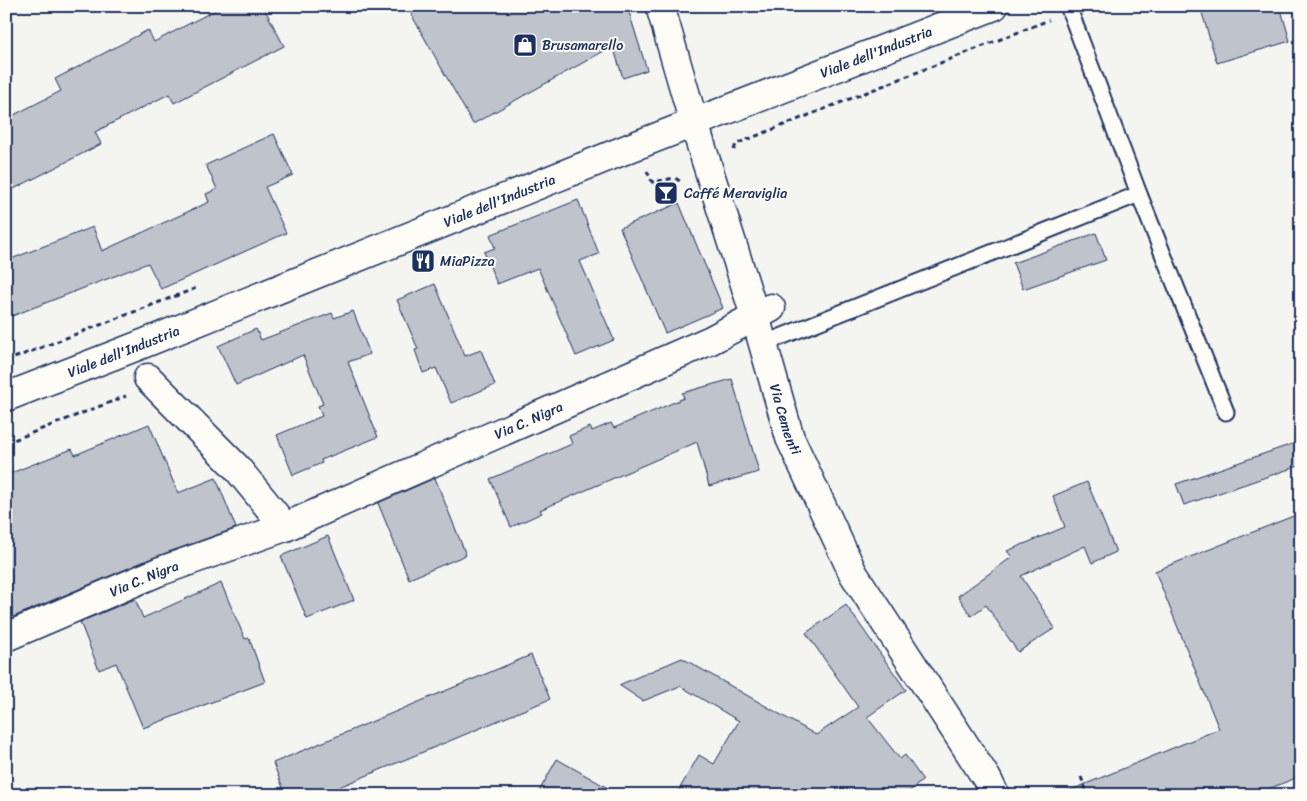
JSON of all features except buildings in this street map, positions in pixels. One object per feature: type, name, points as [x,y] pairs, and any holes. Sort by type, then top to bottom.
[{"type":"street","name":"Via Cementi","points":[[660,6],[694,123],[763,312],[763,344],[790,438],[853,573],[987,779],[995,795]]},
{"type":"street","name":"Viale dell'Industria","points":[[6,397],[135,348],[694,123],[994,6]]},
{"type":"street","name":"Via C. Nigra","points":[[6,637],[158,572],[285,528],[711,340],[763,312]]},
{"type":"street","points":[[151,381],[236,467],[285,528]]},
{"type":"lane","points":[[1070,9],[1139,194],[1226,412]]},
{"type":"lane","points":[[763,344],[1139,194]]},
{"type":"path","points":[[733,153],[736,144],[1070,9]]},
{"type":"path","points":[[6,443],[151,381]]},
{"type":"path","points":[[1081,777],[1088,795]]},
{"type":"place","name":"Brusamarello","points":[[525,45]]},
{"type":"place","name":"Caffé Meraviglia","points":[[666,193]]},
{"type":"place","name":"MiaPizza","points":[[423,261]]}]
